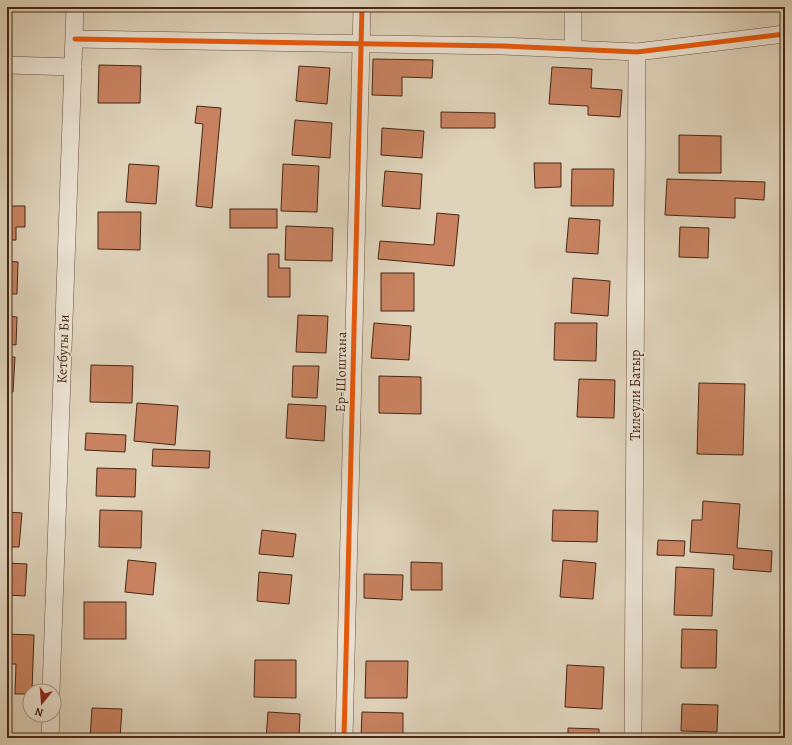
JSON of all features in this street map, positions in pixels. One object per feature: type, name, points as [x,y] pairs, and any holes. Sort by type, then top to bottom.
[{"type":"street","name":"Кетбугы Би","points":[[51,683],[75,7]]},
{"type":"street","name":"Ер-Шоштана","points":[[344,738],[362,7]]},
{"type":"street","points":[[573,7],[573,48]]},
{"type":"street","points":[[75,39],[573,48],[637,52],[785,34]]},
{"type":"street","name":"Тилеули Батыр","points":[[633,738],[637,52]]},
{"type":"street","points":[[7,65],[72,68]]},
{"type":"street","points":[[50,738],[51,723]]},
{"type":"building","points":[[373,59],[433,60],[432,78],[402,77],[402,96],[372,95]]},
{"type":"building","points":[[99,65],[141,66],[140,103],[98,103]]},
{"type":"building","points":[[299,66],[330,68],[327,104],[296,101]]},
{"type":"building","points":[[552,67],[592,69],[591,88],[622,90],[620,117],[588,115],[588,106],[549,104]]},
{"type":"building","points":[[783,71],[785,71],[785,138],[781,138]]},
{"type":"building","points":[[197,106],[221,108],[212,208],[196,206],[203,124],[195,123]]},
{"type":"building","points":[[441,112],[495,113],[495,128],[441,128]]},
{"type":"building","points":[[295,120],[332,123],[330,158],[292,155]]},
{"type":"building","points":[[382,128],[424,131],[422,158],[381,155]]},
{"type":"building","points":[[679,135],[721,136],[721,173],[679,173]]},
{"type":"building","points":[[534,163],[561,163],[561,187],[535,188]]},
{"type":"building","points":[[129,164],[159,166],[156,204],[126,202]]},
{"type":"building","points":[[283,164],[319,166],[317,212],[281,211]]},
{"type":"building","points":[[572,169],[614,169],[613,206],[571,206]]},
{"type":"building","points":[[385,171],[422,174],[420,209],[382,206]]},
{"type":"building","points":[[667,179],[765,182],[764,200],[735,198],[735,218],[665,215]]},
{"type":"building","points":[[7,206],[25,206],[25,227],[16,227],[16,240],[7,240]]},
{"type":"building","points":[[230,209],[277,209],[277,228],[230,228]]},
{"type":"building","points":[[98,212],[141,212],[140,250],[98,249]]},
{"type":"building","points":[[437,213],[459,215],[454,266],[378,259],[380,241],[434,245]]},
{"type":"building","points":[[569,218],[600,220],[598,254],[566,252]]},
{"type":"building","points":[[286,226],[333,228],[332,261],[285,260]]},
{"type":"building","points":[[680,227],[709,228],[708,258],[679,257]]},
{"type":"building","points":[[268,254],[279,254],[279,268],[290,268],[290,297],[268,297]]},
{"type":"building","points":[[7,261],[18,262],[17,294],[7,294]]},
{"type":"building","points":[[381,273],[414,273],[414,311],[381,311]]},
{"type":"building","points":[[573,278],[610,281],[608,316],[571,313]]},
{"type":"building","points":[[298,315],[328,316],[326,353],[296,352]]},
{"type":"building","points":[[7,316],[17,317],[16,345],[7,344]]},
{"type":"building","points":[[374,323],[411,326],[409,360],[371,358]]},
{"type":"building","points":[[555,323],[597,323],[596,361],[554,360]]},
{"type":"building","points":[[7,357],[15,357],[13,392],[7,391]]},
{"type":"building","points":[[91,365],[133,366],[132,403],[90,402]]},
{"type":"building","points":[[293,366],[319,366],[317,398],[292,397]]},
{"type":"building","points":[[379,376],[421,377],[421,414],[379,413]]},
{"type":"building","points":[[579,379],[615,380],[614,418],[577,417]]},
{"type":"building","points":[[699,383],[745,384],[743,455],[697,454]]},
{"type":"building","points":[[137,403],[178,406],[175,445],[134,441]]},
{"type":"building","points":[[288,404],[326,406],[324,441],[286,438]]},
{"type":"building","points":[[86,433],[126,435],[125,452],[85,450]]},
{"type":"building","points":[[153,449],[210,451],[209,468],[152,466]]},
{"type":"building","points":[[7,453],[10,453],[7,494]]},
{"type":"building","points":[[97,468],[136,469],[135,497],[96,496]]},
{"type":"building","points":[[703,501],[740,504],[737,548],[772,551],[771,572],[733,569],[734,555],[690,552],[692,520],[702,520]]},
{"type":"building","points":[[100,510],[142,511],[141,548],[99,547]]},
{"type":"building","points":[[553,510],[598,511],[597,542],[552,541]]},
{"type":"building","points":[[7,512],[22,513],[19,547],[7,547]]},
{"type":"building","points":[[262,530],[296,534],[293,557],[259,554]]},
{"type":"building","points":[[658,540],[685,541],[684,556],[657,555]]},
{"type":"building","points":[[128,560],[156,563],[153,595],[125,592]]},
{"type":"building","points":[[563,560],[596,563],[593,599],[560,597]]},
{"type":"building","points":[[411,562],[442,563],[442,590],[411,590]]},
{"type":"building","points":[[7,563],[27,564],[25,596],[7,595]]},
{"type":"building","points":[[676,567],[714,569],[712,616],[674,615]]},
{"type":"building","points":[[259,572],[292,575],[289,604],[257,601]]},
{"type":"building","points":[[364,574],[403,575],[402,600],[364,598]]},
{"type":"building","points":[[84,602],[126,602],[126,639],[84,639]]},
{"type":"building","points":[[682,629],[717,630],[716,668],[681,668]]},
{"type":"building","points":[[7,634],[34,635],[32,683],[22,683],[22,694],[15,694],[16,664],[7,664]]},
{"type":"building","points":[[255,660],[296,660],[296,698],[254,697]]},
{"type":"building","points":[[366,661],[408,661],[407,698],[365,698]]},
{"type":"building","points":[[567,665],[604,667],[602,709],[565,707]]},
{"type":"building","points":[[682,704],[718,705],[717,732],[681,731]]},
{"type":"building","points":[[92,708],[122,709],[120,738],[90,738]]},
{"type":"building","points":[[268,712],[300,714],[299,738],[266,738]]},
{"type":"building","points":[[362,712],[403,713],[403,738],[361,738]]},
{"type":"building","points":[[568,728],[599,729],[599,738],[568,738]]},
{"type":"cycle path","points":[[344,738],[362,7]]},
{"type":"cycle path","points":[[75,39],[502,46],[637,52],[785,34]]}]
